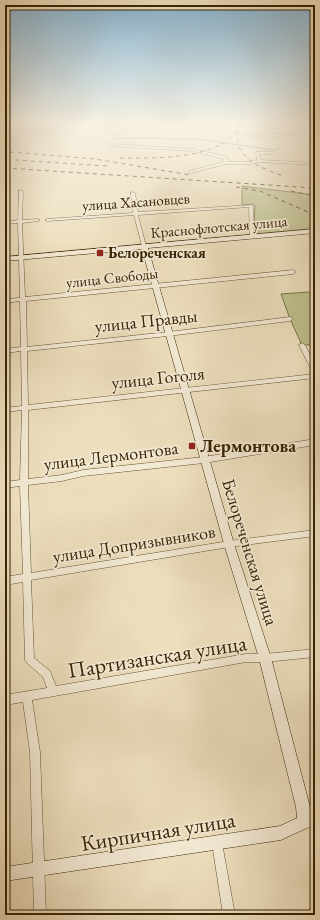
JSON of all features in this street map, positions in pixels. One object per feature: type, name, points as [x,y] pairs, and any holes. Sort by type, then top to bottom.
[{"type":"street","points":[[190,172],[214,166]]},
{"type":"street","points":[[21,191],[20,222],[25,407],[24,482],[26,578],[30,660],[47,674],[53,691]]},
{"type":"street","points":[[133,193],[136,215],[144,246]]},
{"type":"street","name":"улица Хасановцев","points":[[47,220],[251,206],[252,236]]},
{"type":"street","points":[[5,223],[38,220]]},
{"type":"street","name":"Краснофлотская улица","points":[[5,259],[315,231]]},
{"type":"street","name":"Белореченская улица","points":[[144,246],[204,460],[265,658],[303,807],[310,823]]},
{"type":"street","name":"улица Свободы","points":[[5,301],[293,272]]},
{"type":"street","name":"улица Правды","points":[[5,351],[168,334],[290,319]]},
{"type":"street","points":[[302,344],[315,371]]},
{"type":"street","name":"улица Гоголя","points":[[5,410],[184,391],[254,381],[315,376]]},
{"type":"street","name":"улица Лермонтова","points":[[5,485],[62,478],[83,473],[204,460],[315,442]]},
{"type":"street","name":"улица Допризывников","points":[[5,581],[229,544],[315,532]]},
{"type":"street","name":"Партизанская улица","points":[[5,700],[27,698],[53,691],[149,676],[246,658],[265,658],[315,653]]},
{"type":"street","points":[[27,698],[35,752],[40,915]]},
{"type":"street","name":"Кирпичная улица","points":[[5,874],[281,833],[310,823]]},
{"type":"street","points":[[216,843],[229,915]]},
{"type":"green space","points":[[242,186],[315,195],[315,229],[253,235],[255,206],[253,204],[242,205]]},
{"type":"green space","points":[[308,292],[314,301],[315,308],[315,345],[302,345],[281,294]]},
{"type":"railway","points":[[136,166],[190,175]]},
{"type":"railway","points":[[258,166],[283,176]]},
{"type":"railway","points":[[5,168],[315,188]]},
{"type":"railway","points":[[236,187],[260,191],[315,215]]},
{"type":"railway","points":[[291,191],[315,196]]},
{"type":"place","name":"Белореченская","points":[[100,253]]},
{"type":"place","name":"Лермонтова","points":[[192,446]]}]
